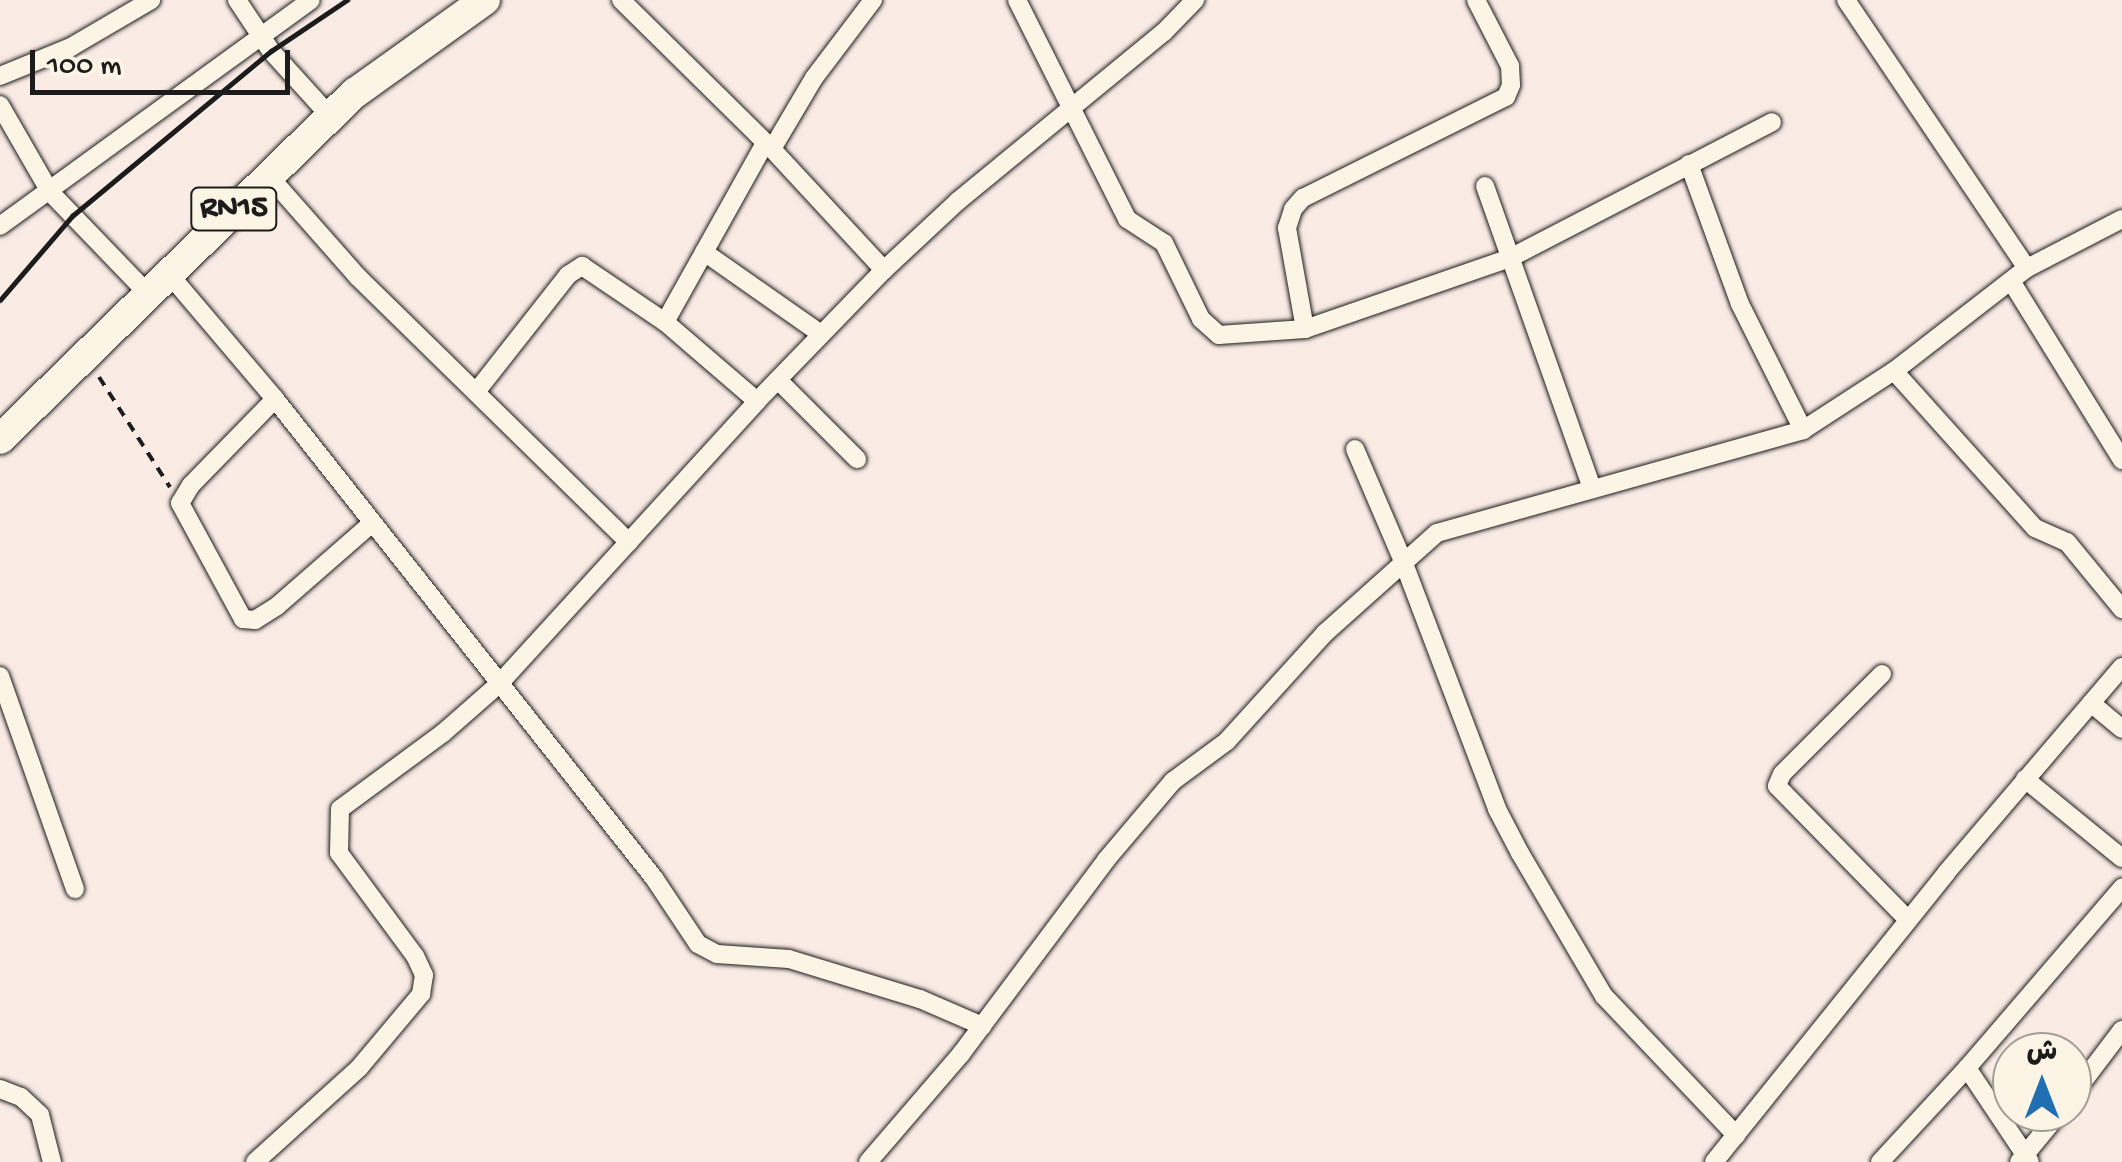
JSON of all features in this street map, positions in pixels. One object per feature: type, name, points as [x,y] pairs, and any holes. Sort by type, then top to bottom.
[{"type":"main road","name":"RN15","points":[[0,438],[330,116],[485,0]]},
{"type":"street","points":[[0,76],[72,47],[152,0]]},
{"type":"street","points":[[237,0],[260,36],[330,116]]},
{"type":"street","points":[[0,226],[310,0]]},
{"type":"street","points":[[621,0],[769,146],[884,270]]},
{"type":"street","points":[[664,322],[769,146],[873,0]]},
{"type":"street","points":[[1017,0],[1127,220],[1164,244],[1210,330],[1229,335],[1304,329],[1510,258],[1772,122]]},
{"type":"street","points":[[255,1162],[359,1068],[421,994],[424,974],[416,956],[339,853],[340,808],[443,733],[499,684],[757,401],[884,270],[958,200],[1164,32],[1195,0]]},
{"type":"street","points":[[1304,329],[1287,228],[1293,209],[1303,198],[1506,97],[1511,85],[1510,66],[1476,0]]},
{"type":"street","points":[[1846,0],[2027,268]]},
{"type":"street","points":[[0,105],[50,192],[159,285],[275,399],[654,878],[698,944],[717,954],[789,959],[920,999],[982,1026]]},
{"type":"street","points":[[1689,164],[1740,304],[1803,430]]},
{"type":"street","points":[[268,175],[358,277],[629,542]]},
{"type":"street","points":[[1485,186],[1592,488]]},
{"type":"street","points":[[868,1162],[982,1026],[1106,860],[1173,781],[1227,741],[1325,634],[1437,533],[1803,430],[1894,371],[2027,268],[2122,219]]},
{"type":"street","points":[[704,252],[821,334]]},
{"type":"street","points":[[476,392],[568,275],[582,266],[664,322],[757,401]]},
{"type":"street","points":[[2010,281],[2122,460]]},
{"type":"street","points":[[1894,371],[2035,528],[2067,542],[2122,608]]},
{"type":"street","points":[[778,380],[857,459]]},
{"type":"street","points":[[275,399],[191,485],[180,504],[185,519],[248,621],[276,606],[372,523]]},
{"type":"street","points":[[1355,450],[1403,561],[1497,809],[1604,996],[1736,1135]]},
{"type":"street","points":[[1714,1162],[1908,920],[2122,668]]},
{"type":"street","points":[[1882,674],[1782,774],[1777,786],[1908,920]]},
{"type":"street","points":[[0,676],[76,889]]},
{"type":"street","points":[[2091,703],[2122,729]]},
{"type":"street","points":[[2025,779],[2121,856]]},
{"type":"street","points":[[1880,1162],[2122,888]]},
{"type":"street","points":[[2092,1070],[2122,1030]]},
{"type":"street","points":[[1967,1068],[2025,1160],[2045,1132]]},
{"type":"street","points":[[0,1089],[21,1097],[40,1115],[52,1162]]},
{"type":"path","points":[[84,355],[180,504]]},
{"type":"railway","points":[[0,300],[72,216],[271,51],[347,0]]}]
